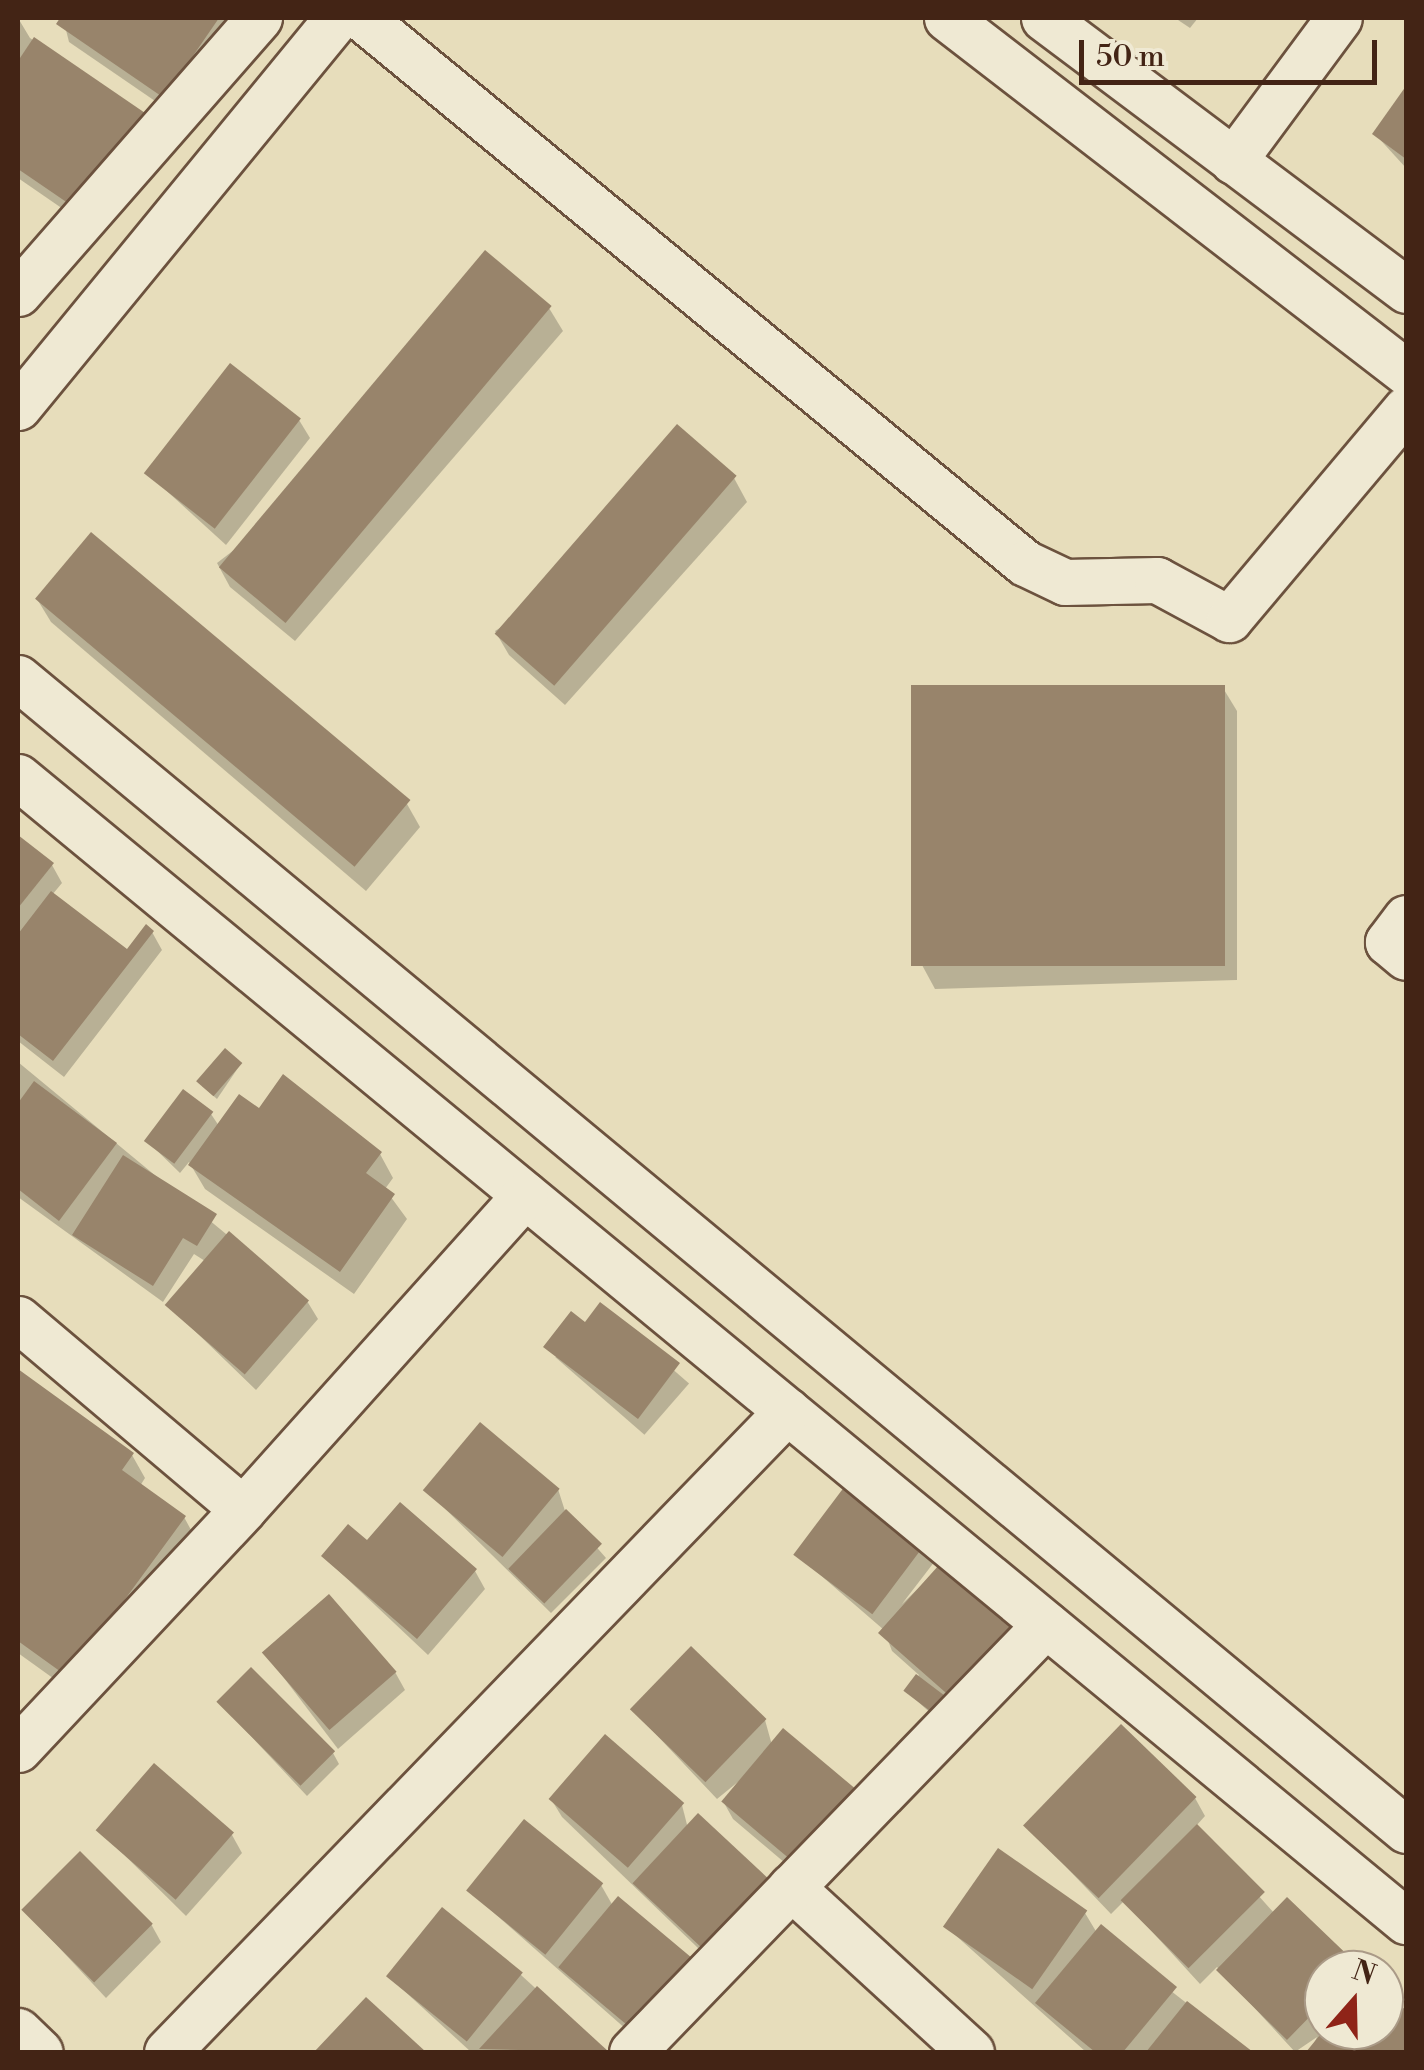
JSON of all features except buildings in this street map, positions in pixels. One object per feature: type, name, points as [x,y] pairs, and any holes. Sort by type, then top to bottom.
[{"type":"street","points":[[90,318],[23,275],[258,18]]},
{"type":"street","points":[[26,380],[90,318],[337,18]]},
{"type":"street","points":[[362,18],[1025,563],[1065,582],[1157,580],[1228,620],[1406,409]]},
{"type":"street","points":[[947,18],[1406,372]]},
{"type":"street","points":[[1044,18],[1406,290]]},
{"type":"street","points":[[1234,161],[1338,18]]},
{"type":"street","points":[[18,678],[1406,1830]]},
{"type":"street","points":[[18,778],[1406,1921]]},
{"type":"street","points":[[1406,918],[1388,942],[1406,957]]},
{"type":"street","points":[[18,1750],[243,1509],[525,1196]]},
{"type":"street","points":[[18,1318],[243,1509]]},
{"type":"street","points":[[167,2052],[787,1410]]},
{"type":"street","points":[[632,2052],[1046,1624]]},
{"type":"street","points":[[791,1887],[972,2052]]},
{"type":"street","points":[[18,2031],[40,2052]]}]
